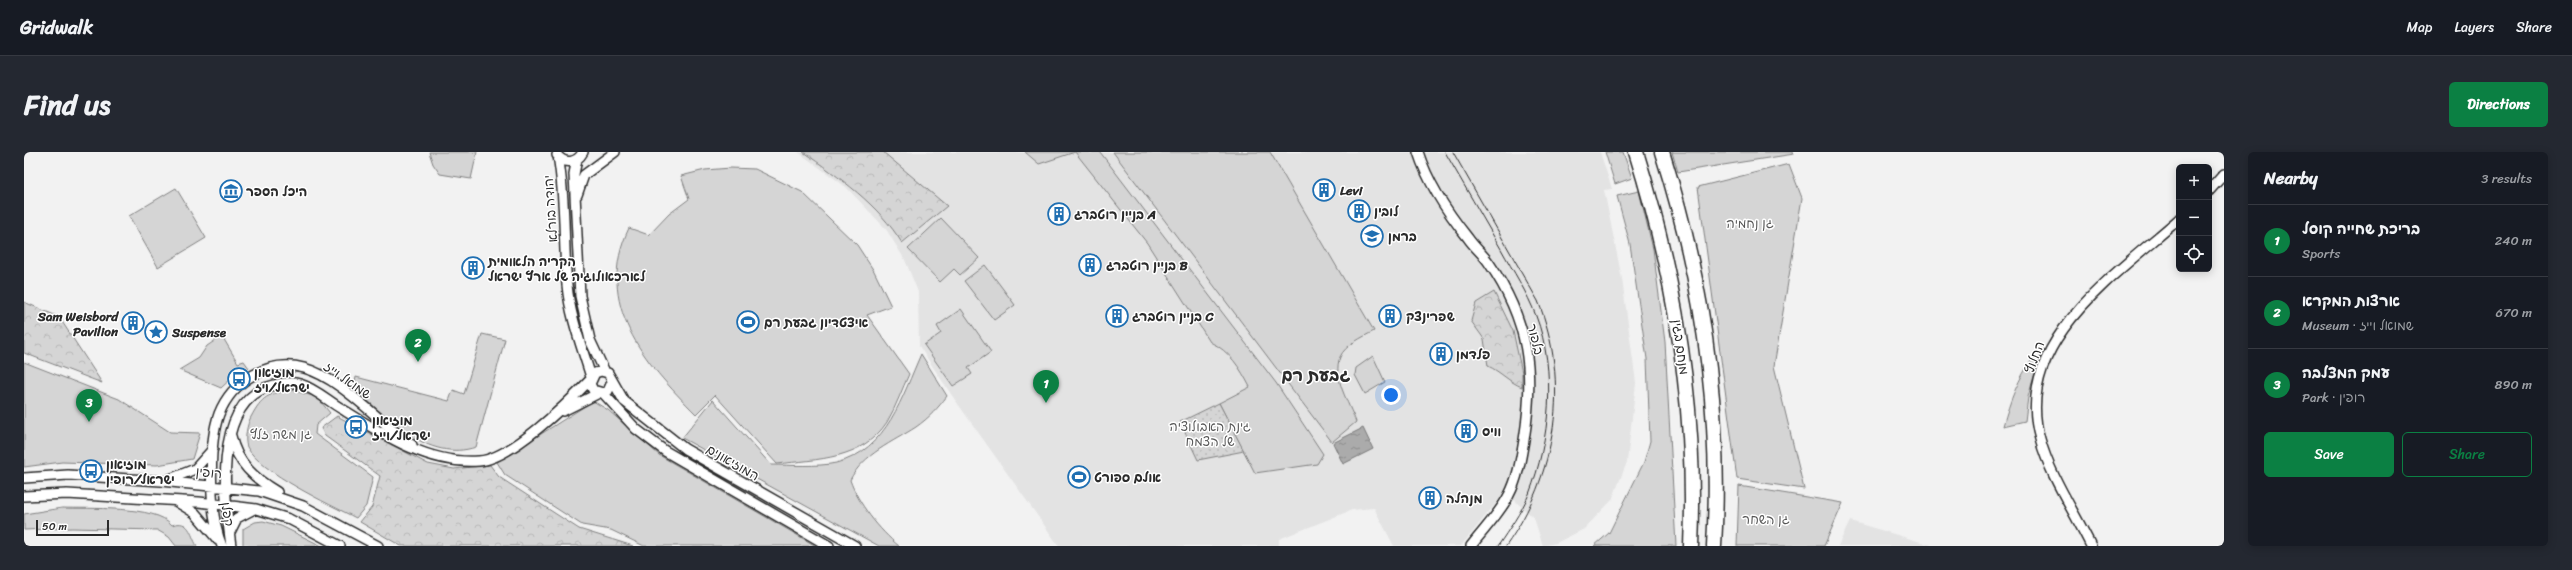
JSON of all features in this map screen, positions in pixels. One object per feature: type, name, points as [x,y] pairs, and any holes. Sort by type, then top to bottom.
[{"type":"highway","name":"מנחם בגין","points":[[1636,152],[1660,234],[1680,335],[1692,468],[1691,546]]},
{"type":"highway","name":"מנחם בגין","points":[[1662,152],[1689,248],[1710,376],[1716,451],[1714,546]]},
{"type":"street","points":[[575,200],[584,175],[615,152]]},
{"type":"street","name":"בלפור","points":[[1418,152],[1426,174],[1446,208],[1500,281],[1518,320],[1530,371],[1528,414],[1517,474],[1505,503],[1471,546]]},
{"type":"street","points":[[557,154],[566,162],[580,156]]},
{"type":"street","name":"יהודה בורלא","points":[[557,154],[563,189],[569,298],[575,328],[591,379]]},
{"type":"street","name":"יהודה בורלא","points":[[580,156],[574,174],[578,284],[582,309],[590,340],[605,372]]},
{"type":"street","points":[[2212,188],[2224,174]]},
{"type":"street","name":"החלוץ","points":[[2090,546],[2040,440],[2035,400],[2041,372],[2051,346],[2074,313],[2176,222]]},
{"type":"street","name":"שמואל וייז","points":[[212,485],[218,416],[236,387],[261,371],[295,366],[325,377],[422,451]]},
{"type":"street","points":[[598,372],[605,372],[610,376],[612,382],[608,391],[601,393],[593,390],[591,379],[598,372]]},
{"type":"street","name":"שמואל וייז","points":[[226,505],[230,432],[242,406],[253,394],[276,384],[293,383],[313,390],[390,438],[422,451],[444,458],[479,461],[499,455],[542,424],[591,379]]},
{"type":"street","name":"המוזיאונים","points":[[612,382],[624,400],[684,449],[855,546]]},
{"type":"street","name":"שמואל וייז","points":[[542,424],[601,393]]},
{"type":"street","name":"המוזיאונים","points":[[601,393],[636,428],[665,451],[829,546]]},
{"type":"street","points":[[230,432],[233,445],[246,468],[259,481],[286,499]]},
{"type":"street","points":[[161,481],[188,473],[207,458],[214,449]]},
{"type":"street","name":"רופין","points":[[24,478],[68,475],[212,485],[259,491],[286,499],[378,546]]},
{"type":"street","name":"קפלן","points":[[212,485],[212,503],[221,544]]},
{"type":"street","points":[[24,496],[67,494],[212,503],[256,509],[289,519],[340,546]]},
{"type":"street","points":[[172,500],[193,511],[221,544]]},
{"type":"street","name":"קפלן","points":[[226,505],[231,546]]},
{"type":"street","points":[[230,535],[231,528],[237,518],[256,509]]},
{"type":"shaded area","points":[[798,152],[1600,152],[1612,189],[1604,190],[1622,279],[1636,383],[1627,462],[1612,500],[1584,529],[1556,543],[1543,546],[1534,518],[1505,492],[1461,546],[1394,546],[1374,508],[1352,510],[1279,539],[1279,546],[1059,546],[953,397],[919,346],[918,292],[905,260],[886,229],[846,187]]},
{"type":"shaded area","points":[[1850,521],[1931,545],[1931,546],[1838,546]]},
{"type":"green space","points":[[429,152],[477,152],[471,179],[440,174],[433,164]]},
{"type":"green space","points":[[803,152],[883,152],[947,206],[902,243],[893,229],[870,204],[830,171]]},
{"type":"green space","points":[[1025,152],[1075,152],[1039,164]]},
{"type":"green space","points":[[1075,152],[1100,152],[1276,383],[1323,454],[1317,464],[1255,473],[1219,403],[1250,387],[1229,355],[1210,342],[1147,243]]},
{"type":"green space","points":[[1113,152],[1270,152],[1374,331],[1350,345],[1340,357],[1338,373],[1342,390],[1356,422],[1332,442]]},
{"type":"green space","points":[[1605,152],[1623,152],[1632,178],[1615,184]]},
{"type":"green space","points":[[1672,152],[1793,152],[1794,154],[1678,172]]},
{"type":"green space","name":"גן נחמיה","points":[[1789,164],[1802,198],[1774,366],[1804,489],[1737,479],[1698,187]]},
{"type":"green space","name":"איצטדיון גבעת רם","points":[[731,168],[755,169],[802,192],[857,245],[874,271],[891,306],[867,315],[909,374],[887,422],[877,435],[852,451],[823,459],[777,464],[715,395],[696,414],[659,374],[642,352],[630,330],[621,307],[617,282],[619,256],[629,228],[649,235],[669,214],[689,199],[681,176],[705,170]]},
{"type":"green space","points":[[176,188],[206,238],[158,267],[129,216]]},
{"type":"green space","points":[[1639,191],[1653,249],[1665,342],[1676,546],[1594,546],[1609,533],[1644,462],[1650,441],[1647,359],[1630,244],[1617,196]]},
{"type":"green space","points":[[941,218],[979,258],[960,275],[954,269],[940,282],[908,249]]},
{"type":"green space","points":[[985,265],[1015,305],[994,320],[964,281]]},
{"type":"green space","points":[[1494,292],[1513,331],[1522,373],[1522,387],[1488,366],[1484,339],[1471,321],[1476,303]]},
{"type":"green space","points":[[24,302],[59,317],[102,383],[24,353]]},
{"type":"green space","points":[[961,309],[991,352],[968,368],[972,374],[953,386],[924,345],[941,333],[937,326]]},
{"type":"green space","points":[[482,334],[505,339],[476,447],[458,450],[441,449],[425,443],[409,435],[394,424],[354,387],[356,377],[449,401],[453,390],[464,394]]},
{"type":"green space","points":[[222,336],[238,363],[244,361],[249,368],[235,375],[221,388],[179,370],[199,358],[207,346]]},
{"type":"green space","points":[[921,354],[947,396],[933,413],[921,424],[879,449],[863,463],[850,480],[858,498],[870,516],[891,540],[899,546],[879,546],[682,438],[713,400],[771,465],[813,465],[836,463],[854,456],[869,446],[881,434],[899,404]]},
{"type":"green space","points":[[1373,356],[1385,382],[1365,394],[1355,375],[1356,368]]},
{"type":"green space","points":[[2034,357],[2038,362],[2028,397],[2025,421],[2003,426],[2015,390],[2023,373]]},
{"type":"green space","points":[[24,362],[119,399],[170,432],[200,433],[192,459],[157,465],[62,462],[24,467]]},
{"type":"green space","name":"גן משה זלץ","points":[[291,390],[317,397],[330,413],[316,425],[315,434],[373,477],[366,506],[356,518],[313,496],[281,477],[266,467],[247,447],[246,432],[248,424],[262,400],[271,395]]},
{"type":"green space","points":[[593,401],[608,410],[659,455],[816,546],[644,546],[611,530],[582,525],[505,475],[497,462]]},
{"type":"green space","name":"גינת האבולוציה של הצמח","points":[[1219,403],[1244,451],[1198,460],[1180,422]]},
{"type":"green space","points":[[337,416],[428,464],[454,469],[490,465],[499,477],[579,529],[633,546],[401,546],[360,522],[372,507],[380,476],[325,436],[321,428]]},
{"type":"green space","name":"גן השחר","points":[[1739,486],[1843,503],[1824,546],[1737,546]]},
{"type":"green space","points":[[62,508],[120,509],[152,514],[164,519],[172,525],[183,524],[186,526],[191,532],[197,546],[176,546],[169,537],[157,530],[72,528],[24,530],[24,514]]},
{"type":"green space","points":[[263,521],[281,526],[322,546],[243,546],[243,529],[255,522]]},
{"type":"water","points":[[1363,428],[1373,449],[1343,464],[1333,443]]},
{"type":"tram line","points":[[1445,152],[1528,298],[1543,337],[1547,359],[1549,382],[1548,405],[1542,451],[1529,494],[1515,521],[1498,546]]},
{"type":"tram line","points":[[1453,152],[1538,301],[1548,332],[1554,364],[1556,396],[1553,428],[1547,459],[1537,490],[1523,519],[1506,546]]},
{"type":"place","name":"Levi","points":[[1324,190]]},
{"type":"place","name":"היכל הספר","points":[[231,191]]},
{"type":"place","name":"לובין","points":[[1359,211]]},
{"type":"place","name":"בניין רוטברג A","points":[[1059,214]]},
{"type":"place","name":"ברמן","points":[[1372,236]]},
{"type":"place","name":"בניין רוטברג B","points":[[1090,265]]},
{"type":"place","name":"הקריה הלאומית לארכאולוגיה של ארץ ישראל","points":[[473,268]]},
{"type":"place","name":"בניין רוטברג C","points":[[1117,316]]},
{"type":"place","name":"שפרינצק","points":[[1390,316]]},
{"type":"place","name":"איצטדיון גבעת רם","points":[[748,322]]},
{"type":"place","name":"Sam Weisbord Pavilion","points":[[133,323]]},
{"type":"place","name":"Suspense","points":[[156,332]]},
{"type":"place","name":"פלדמן","points":[[1441,354]]},
{"type":"place","name":"ארצות המקרא","points":[[418,362]]},
{"type":"place","name":"מוזיאון ישראל/ויז","points":[[239,379]]},
{"type":"place","name":"בריכת שחייה קוסל","points":[[1046,403]]},
{"type":"place","name":"עמק המצלבה","points":[[89,422]]},
{"type":"place","name":"מוזיאון ישראל/וייז","points":[[356,427]]},
{"type":"place","name":"וויס","points":[[1466,431]]},
{"type":"place","name":"מוזיאון ישראל/רופין","points":[[91,471]]},
{"type":"place","name":"אולם ספורט","points":[[1079,477]]},
{"type":"place","name":"מנהלה","points":[[1430,498]]},
{"type":"district","name":"גבעת רם","points":[[1316,375]]}]
